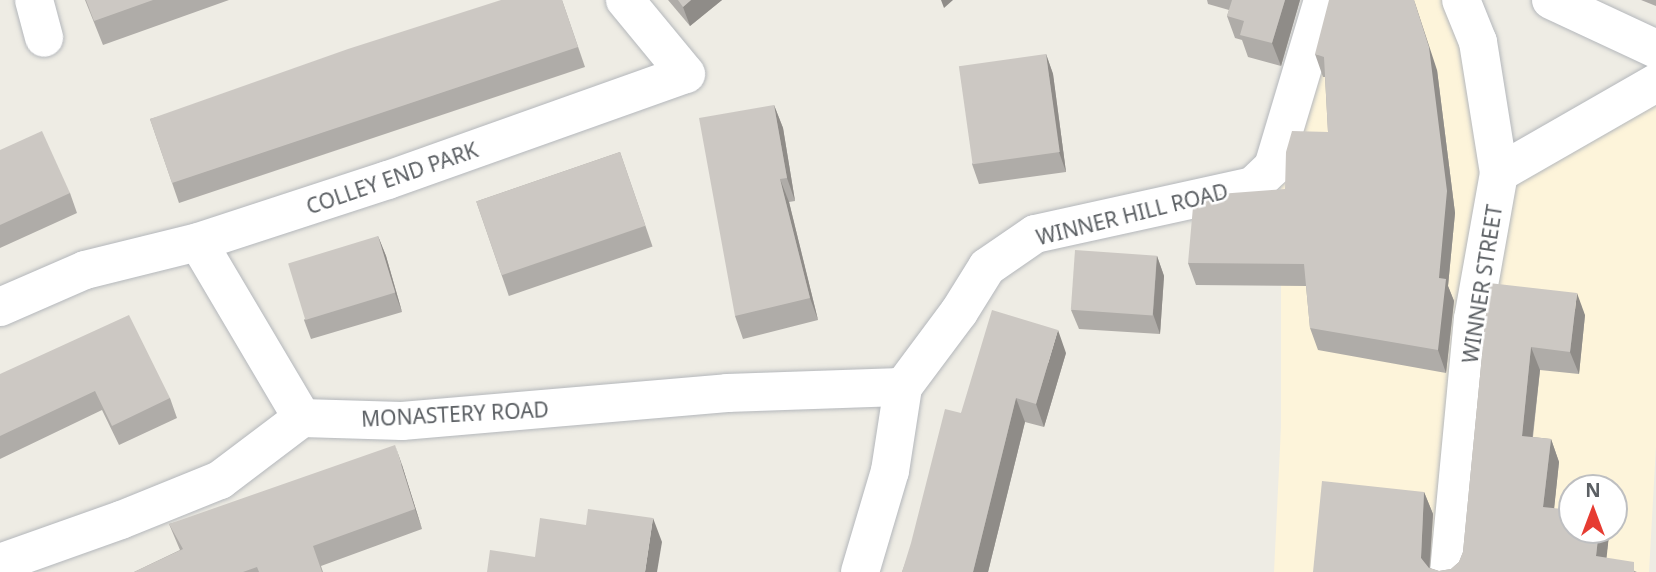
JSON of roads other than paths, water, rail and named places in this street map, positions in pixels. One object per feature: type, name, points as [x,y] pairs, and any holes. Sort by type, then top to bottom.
[{"type":"street","points":[[34,0],[44,38]]},
{"type":"street","name":"COLLEY END PARK","points":[[198,242],[388,180],[686,74],[625,0]]},
{"type":"street","name":"WINNER HILL ROAD","points":[[860,572],[890,471],[903,387],[959,312],[987,267],[1035,234],[1252,186],[1273,167],[1323,0]]},
{"type":"street","name":"WINNER STREET","points":[[1449,572],[1473,319],[1499,173],[1478,42],[1461,0]]},
{"type":"street","points":[[1551,0],[1656,49]]},
{"type":"street","points":[[1499,173],[1656,83]]},
{"type":"street","points":[[0,307],[85,270],[198,242],[302,418],[220,480],[121,520],[0,563]]},
{"type":"street","name":"MONASTERY ROAD","points":[[302,418],[402,421],[727,393],[903,387]]}]
